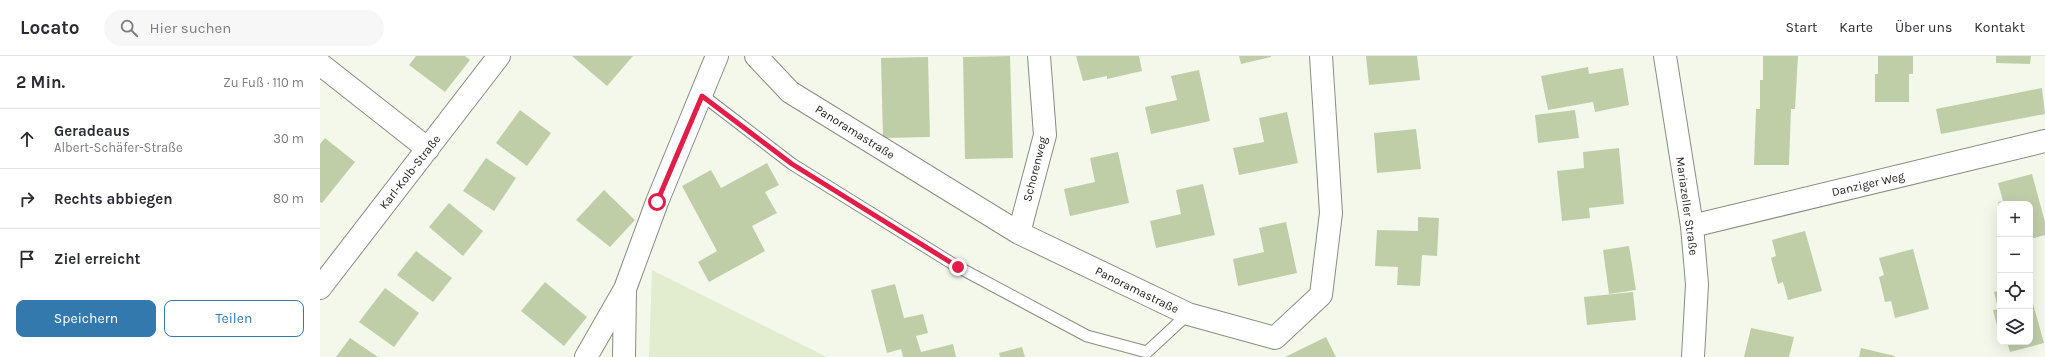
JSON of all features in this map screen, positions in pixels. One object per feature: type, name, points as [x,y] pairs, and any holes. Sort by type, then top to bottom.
[{"type":"street","name":"Karl-Kolb-Straße","points":[[320,288],[500,56]]},
{"type":"street","points":[[586,357],[625,289],[657,202],[702,96],[717,56]]},
{"type":"street","name":"Panoramastraße","points":[[756,56],[790,92],[1019,233],[1188,314],[1275,338],[1321,295],[1332,213],[1320,56]]},
{"type":"street","name":"Schorenweg","points":[[1019,233],[1045,135],[1039,56]]},
{"type":"street","name":"Mariazeller Straße","points":[[1665,56],[1692,226],[1697,284],[1693,357]]},
{"type":"street","points":[[320,64],[428,149]]},
{"type":"street","name":"Danziger Weg","points":[[1692,226],[2045,141]]},
{"type":"street","points":[[624,357],[625,289]]},
{"type":"lane","points":[[702,96],[792,164],[952,263],[1087,336],[1147,352],[1188,314]]},
{"type":"green space","points":[[652,270],[827,357],[649,357]]},
{"type":"building","points":[[416,56],[465,56],[470,60],[445,92],[409,65]]},
{"type":"building","points":[[572,56],[633,56],[607,86]]},
{"type":"building","points":[[1010,56],[1013,158],[965,159],[963,57]]},
{"type":"building","points":[[1076,56],[1139,56],[1142,71],[1107,79],[1107,76],[1083,81]]},
{"type":"building","points":[[1239,56],[1271,56],[1271,57],[1241,64]]},
{"type":"building","points":[[1366,56],[1417,56],[1420,80],[1369,85]]},
{"type":"building","points":[[1763,56],[1798,56],[1795,109],[1791,109],[1789,165],[1754,165],[1756,109],[1760,109],[1760,80],[1763,80]]},
{"type":"building","points":[[1878,56],[1913,56],[1913,74],[1909,74],[1909,102],[1875,102],[1875,74],[1878,74]]},
{"type":"building","points":[[1996,56],[2031,56],[2030,64],[1996,63]]},
{"type":"building","points":[[928,57],[930,137],[883,138],[881,58]]},
{"type":"building","points":[[1588,67],[1589,74],[1623,68],[1629,105],[1595,112],[1593,102],[1548,110],[1541,76]]},
{"type":"building","points":[[1199,70],[1210,121],[1151,134],[1145,107],[1177,100],[1171,76]]},
{"type":"building","points":[[2042,88],[2045,114],[1941,134],[1936,109]]},
{"type":"building","points":[[520,110],[551,133],[527,166],[496,143]]},
{"type":"building","points":[[1575,110],[1579,138],[1538,143],[1535,115]]},
{"type":"building","points":[[1287,112],[1298,163],[1239,175],[1233,148],[1264,142],[1259,118]]},
{"type":"building","points":[[1416,129],[1421,169],[1377,173],[1374,133]]},
{"type":"building","points":[[325,138],[355,162],[322,203],[320,202],[320,144]]},
{"type":"building","points":[[1619,148],[1624,204],[1589,208],[1590,218],[1562,221],[1557,171],[1584,168],[1583,152]]},
{"type":"building","points":[[1118,152],[1129,203],[1070,216],[1064,189],[1095,182],[1090,158]]},
{"type":"building","points":[[486,158],[516,178],[494,211],[463,191]]},
{"type":"building","points":[[767,163],[779,185],[765,192],[777,213],[752,226],[765,251],[709,282],[698,262],[717,251],[682,186],[711,170],[721,188]]},
{"type":"building","points":[[2032,174],[2045,222],[2045,235],[2033,238],[2033,201],[2003,201],[1998,183]]},
{"type":"building","points":[[1203,184],[1215,235],[1156,248],[1150,221],[1181,214],[1176,190]]},
{"type":"building","points":[[604,190],[635,220],[610,247],[576,220]]},
{"type":"building","points":[[449,203],[483,231],[463,256],[429,227]]},
{"type":"building","points":[[1418,217],[1439,218],[1437,256],[1422,255],[1420,286],[1397,285],[1398,267],[1375,266],[1377,230],[1418,231]]},
{"type":"building","points":[[1286,222],[1297,273],[1238,286],[1233,259],[1264,252],[1259,228]]},
{"type":"building","points":[[1805,231],[1822,291],[1788,300],[1783,282],[1778,284],[1771,258],[1776,256],[1772,240]]},
{"type":"building","points":[[1629,246],[1636,290],[1609,294],[1603,250]]},
{"type":"building","points":[[1913,249],[1929,309],[1895,318],[1891,301],[1885,302],[1879,277],[1884,275],[1879,258]]},
{"type":"building","points":[[416,251],[452,278],[433,302],[397,275]]},
{"type":"building","points":[[545,282],[587,317],[564,346],[521,311]]},
{"type":"building","points":[[895,284],[904,318],[923,314],[928,333],[916,336],[921,352],[953,344],[956,357],[903,357],[901,349],[887,353],[871,290]]},
{"type":"building","points":[[385,288],[419,313],[394,347],[359,322]]},
{"type":"building","points":[[1997,291],[1997,305],[1994,292]]},
{"type":"building","points":[[1633,292],[1636,320],[1587,325],[1584,297]]},
{"type":"building","points":[[2033,304],[2044,343],[2010,352],[2008,345],[2033,345]]},
{"type":"building","points":[[1997,309],[1997,326],[1993,310]]},
{"type":"building","points":[[1751,328],[1794,337],[1789,357],[1744,357]]},
{"type":"building","points":[[1326,337],[1336,357],[1285,357]]},
{"type":"building","points":[[350,338],[378,357],[336,357]]},
{"type":"building","points":[[1022,347],[1025,357],[1000,357],[999,353]]},
{"type":"building","points":[[1861,348],[1895,356],[1895,357],[1859,357]]},
{"type":"route","points":[[657,202],[702,96],[792,164],[958,267]]}]
